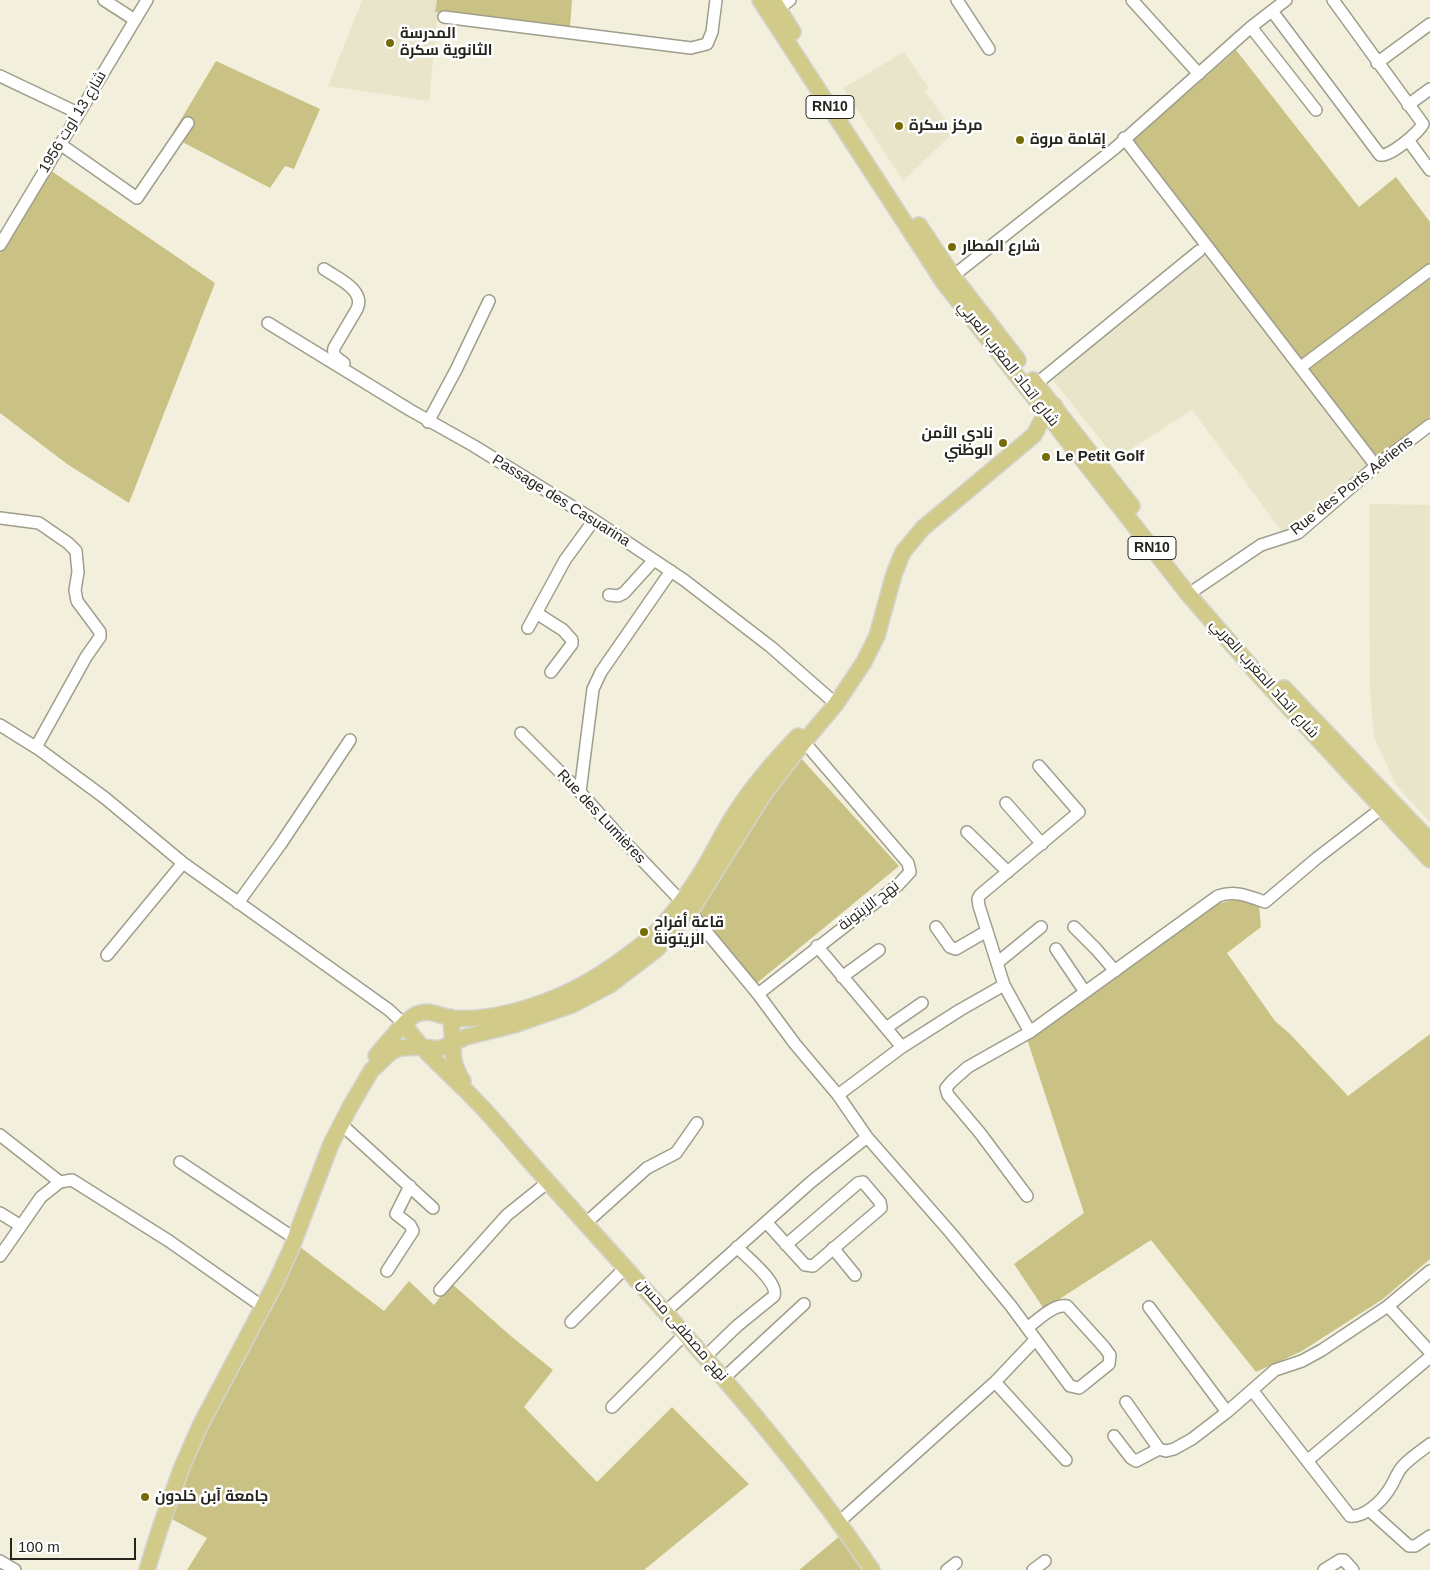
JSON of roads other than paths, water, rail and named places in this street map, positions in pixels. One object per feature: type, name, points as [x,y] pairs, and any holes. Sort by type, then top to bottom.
[{"type":"main road","name":"شارع اتحاد المغرب العربي","points":[[760,0],[944,283],[1051,410],[1196,589],[1254,656],[1430,841]]},
{"type":"main road","name":"شارع اتحاد المغرب العربي","points":[[780,3],[885,175],[953,276],[1036,384],[1051,410]]},
{"type":"main road","points":[[138,1570],[152,1523],[188,1428],[291,1249],[332,1144],[371,1071],[384,1057],[400,1048],[423,1047],[436,1049],[466,1037],[546,1015],[585,999],[610,985],[657,949],[685,907],[703,869],[755,784],[837,699],[864,662],[872,649],[894,574],[903,552],[923,528],[1034,435],[1051,410]]},
{"type":"main road","name":"شارع اتحاد المغرب العربي","points":[[1062,424],[1194,602],[1262,679],[1430,860]]},
{"type":"main road","points":[[1034,435],[1062,424]]},
{"type":"main road","points":[[147,1570],[177,1482],[200,1426],[260,1304],[313,1169],[344,1104],[367,1067],[416,1015],[437,1013],[450,1018],[481,1018],[512,1012],[562,995],[603,972],[685,907]]},
{"type":"main road","points":[[450,1018],[452,1044]]},
{"type":"main road","name":"نهج مصطفى محسن","points":[[405,1025],[423,1047],[477,1102],[724,1378],[788,1454],[872,1570]]},
{"type":"main road","name":"نهج مصطفى محسن","points":[[452,1044],[452,1054],[456,1070],[477,1102]]},
{"type":"street","points":[[104,0],[135,20]]},
{"type":"street","name":"شارع 13 اوت 1956","points":[[0,245],[147,0]]},
{"type":"street","points":[[444,17],[692,48],[706,44],[712,32],[716,0]]},
{"type":"street","points":[[957,0],[989,49]]},
{"type":"street","points":[[1132,0],[1199,74]]},
{"type":"street","points":[[953,276],[1114,149],[1124,138],[1278,4],[1380,155],[1387,155],[1408,140],[1426,123],[1408,105],[1333,0]]},
{"type":"street","points":[[1377,63],[1430,24]]},
{"type":"street","points":[[1251,27],[1316,110]]},
{"type":"street","points":[[0,76],[78,113]]},
{"type":"street","points":[[1408,105],[1430,89]]},
{"type":"street","points":[[60,144],[137,198],[188,123]]},
{"type":"street","points":[[1124,138],[1376,466]]},
{"type":"street","points":[[1408,140],[1430,170]]},
{"type":"street","points":[[1036,384],[1199,251]]},
{"type":"street","points":[[324,269],[355,291],[359,300],[357,309],[334,348],[336,357],[429,420],[456,370],[489,301]]},
{"type":"street","points":[[1301,367],[1430,270]]},
{"type":"street","name":"Passage des Casuarina","points":[[268,323],[594,520],[671,572],[837,699]]},
{"type":"street","name":"Rue des Ports Aériens","points":[[1196,589],[1261,545],[1298,533],[1376,466],[1430,425]]},
{"type":"street","points":[[0,518],[39,523],[68,543],[76,551],[78,572],[75,590],[78,601],[100,632],[100,637],[86,658],[36,747]]},
{"type":"street","points":[[528,628],[538,614],[565,560],[594,520]]},
{"type":"street","points":[[609,595],[618,596],[624,593],[654,560]]},
{"type":"street","points":[[580,792],[593,689],[602,672],[671,572]]},
{"type":"street","points":[[538,614],[563,630],[572,640],[572,644],[551,672]]},
{"type":"street","points":[[0,725],[36,747],[105,798],[183,863],[389,1010],[405,1025]]},
{"type":"street","name":"Rue des Lumières","points":[[521,733],[580,792],[685,907],[758,994],[795,1044],[838,1094],[867,1137],[950,1232],[1027,1328],[1070,1386],[1075,1388],[1083,1385],[1109,1364],[1111,1360],[1107,1351],[1067,1306],[1056,1307],[1027,1328]]},
{"type":"street","name":"نهج الزيتونة","points":[[758,994],[817,946],[898,885],[909,874],[910,868],[873,821],[801,738]]},
{"type":"street","points":[[238,903],[280,845],[350,740]]},
{"type":"street","points":[[1030,1032],[1004,985],[986,931],[978,899],[980,895],[1079,812],[1039,766]]},
{"type":"street","points":[[1006,803],[1042,844]]},
{"type":"street","points":[[1027,1196],[980,1133],[952,1100],[946,1089],[952,1081],[968,1067],[1030,1032],[1218,896],[1237,893],[1265,902],[1317,858],[1382,808]]},
{"type":"street","points":[[967,832],[1008,872]]},
{"type":"street","points":[[107,955],[183,863]]},
{"type":"street","points":[[936,927],[950,947],[956,949],[986,931]]},
{"type":"street","points":[[997,964],[1041,927]]},
{"type":"street","points":[[1074,927],[1096,948],[1115,971]]},
{"type":"street","points":[[817,946],[902,1047]]},
{"type":"street","points":[[1056,949],[1085,992]]},
{"type":"street","points":[[842,977],[879,950]]},
{"type":"street","points":[[838,1094],[902,1047],[1004,985]]},
{"type":"street","points":[[886,1028],[922,1003]]},
{"type":"street","points":[[586,1223],[647,1168],[676,1153],[697,1123]]},
{"type":"street","points":[[341,1124],[434,1208]]},
{"type":"street","points":[[0,1135],[60,1182]]},
{"type":"street","points":[[665,1312],[811,1182],[867,1137]]},
{"type":"street","points":[[180,1162],[288,1234]]},
{"type":"street","points":[[0,1256],[42,1197],[60,1182],[72,1180],[122,1211],[260,1304]]},
{"type":"street","points":[[440,1290],[507,1215],[548,1182]]},
{"type":"street","points":[[766,1222],[786,1245],[805,1265],[812,1266],[880,1208],[880,1202],[863,1182],[858,1183],[786,1245]]},
{"type":"street","points":[[387,1271],[413,1231],[410,1225],[396,1214],[410,1186]]},
{"type":"street","points":[[0,1212],[21,1226]]},
{"type":"street","points":[[705,1357],[737,1326],[774,1296],[776,1292],[769,1279],[737,1247]]},
{"type":"street","points":[[833,1248],[855,1275]]},
{"type":"street","points":[[570,1322],[626,1267]]},
{"type":"street","points":[[1114,1436],[1131,1458],[1136,1461],[1159,1450],[1166,1451],[1182,1446],[1227,1412],[1275,1370],[1310,1357],[1388,1306],[1430,1271]]},
{"type":"street","points":[[724,1378],[804,1304]]},
{"type":"street","points":[[1388,1306],[1430,1352]]},
{"type":"street","points":[[1149,1307],[1227,1412]]},
{"type":"street","points":[[612,1407],[685,1334]]},
{"type":"street","points":[[839,1522],[995,1382],[1035,1340]]},
{"type":"street","points":[[1307,1461],[1430,1357]]},
{"type":"street","points":[[995,1382],[1066,1460]]},
{"type":"street","points":[[1252,1390],[1350,1516],[1369,1510],[1388,1492],[1401,1468],[1430,1444]]},
{"type":"street","points":[[1126,1402],[1159,1450]]},
{"type":"street","points":[[1369,1510],[1409,1546],[1422,1543],[1430,1536]]},
{"type":"street","points":[[1324,1570],[1340,1560],[1344,1560],[1353,1570]]},
{"type":"street","points":[[0,1561],[16,1570]]},
{"type":"street","points":[[1033,1570],[1045,1562]]},
{"type":"place","name":"المدرسة الثانوية سكرة","points":[[390,43]]},
{"type":"place","name":"مركز سكرة","points":[[899,126]]},
{"type":"place","name":"إقامة مروة","points":[[1020,140]]},
{"type":"place","name":"شارع المطار","points":[[952,247]]},
{"type":"place","name":"نادي الأمن الوطني","points":[[1003,443]]},
{"type":"place","name":"Le Petit Golf","points":[[1046,457]]},
{"type":"place","name":"قاعة أفراح الزيتونة","points":[[644,932]]},
{"type":"place","name":"جامعة آبن خلدون","points":[[145,1497]]}]
